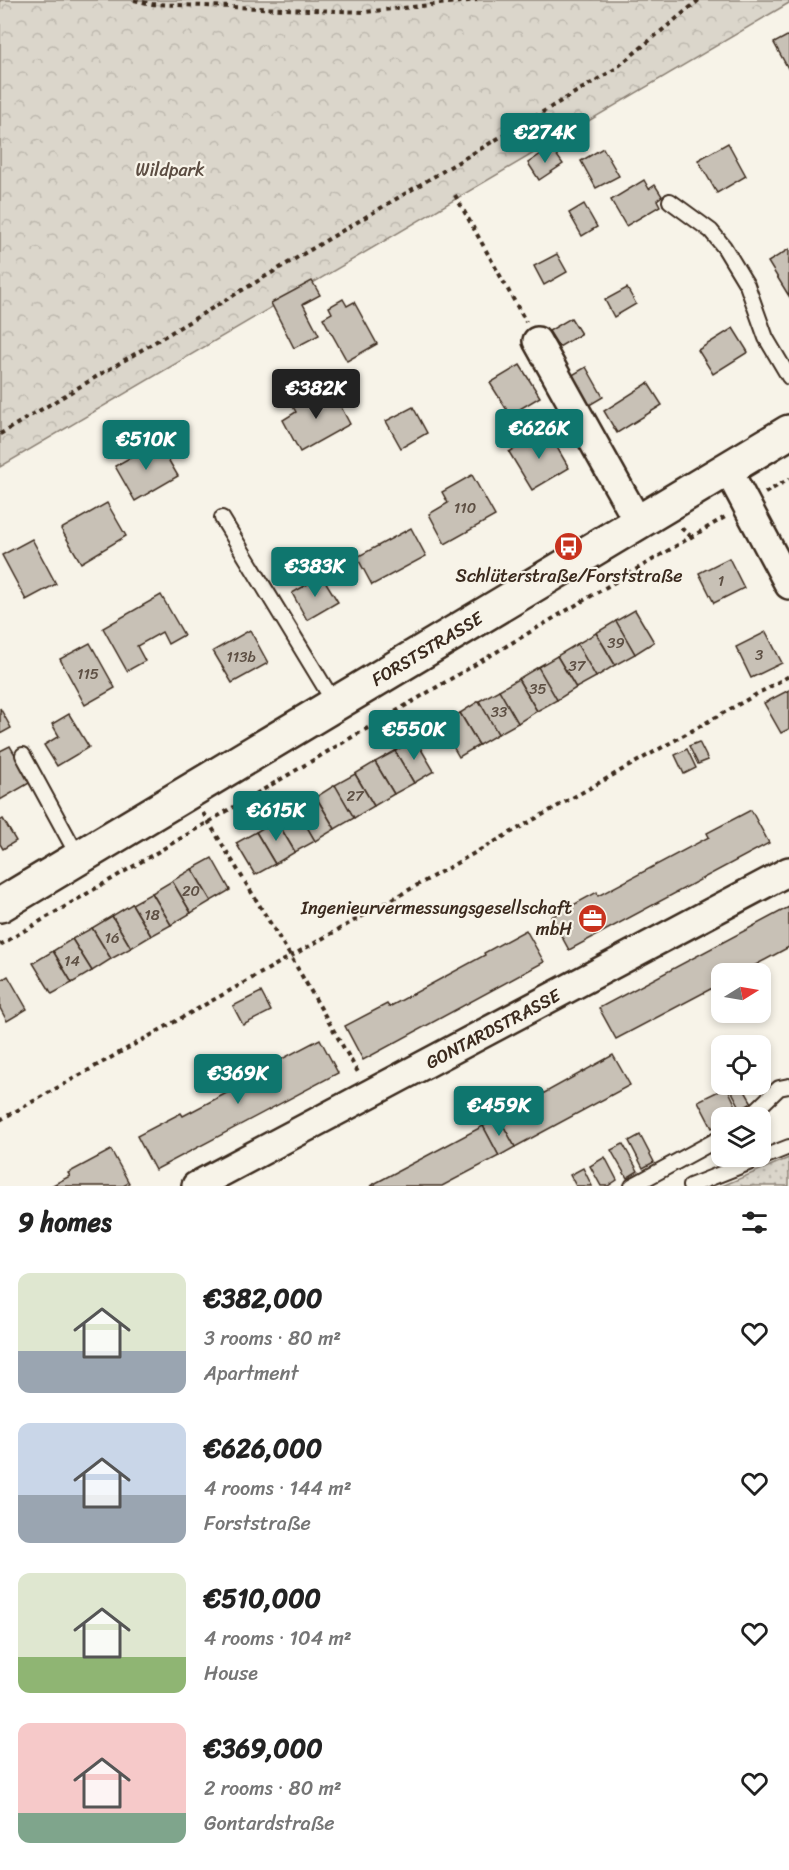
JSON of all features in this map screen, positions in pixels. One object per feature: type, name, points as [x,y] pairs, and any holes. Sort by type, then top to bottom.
[{"type":"street","points":[[537,341],[638,522]]},
{"type":"street","name":"FORSTSTRASSE","points":[[0,905],[789,432]]},
{"type":"street","points":[[728,470],[789,585]]},
{"type":"street","name":"GONTARDSTRASSE","points":[[196,1186],[369,1092],[453,1051],[789,871]]},
{"type":"lane","points":[[670,201],[711,231],[724,247],[747,285],[766,338],[789,377]]},
{"type":"lane","points":[[222,518],[335,704]]},
{"type":"lane","points":[[23,754],[79,858]]},
{"type":"lane","points":[[759,1107],[779,1088],[789,1086]]},
{"type":"lane","points":[[632,1186],[711,1143]]},
{"type":"lane","points":[[690,1186],[789,1147]]},
{"type":"path","points":[[134,0],[152,4],[365,12],[477,0]]},
{"type":"path","points":[[0,434],[615,69],[699,0]]},
{"type":"path","points":[[455,195],[537,341]]},
{"type":"path","points":[[0,945],[789,479]]},
{"type":"path","points":[[0,1120],[789,676]]},
{"type":"path","points":[[190,792],[291,957],[369,1092]]},
{"type":"green space","name":"Wildpark","points":[[0,0],[789,0],[789,3],[0,467]]},
{"type":"green space","points":[[789,1158],[789,1186],[722,1186],[771,1167]]},
{"type":"building","points":[[789,35],[789,70],[774,43]]},
{"type":"building","points":[[728,143],[746,176],[717,193],[698,160]]},
{"type":"building","points":[[551,147],[563,164],[539,180],[528,163]]},
{"type":"building","points":[[603,148],[619,176],[596,188],[581,161]]},
{"type":"building","points":[[644,180],[649,189],[655,185],[662,196],[657,200],[660,206],[626,226],[611,200]]},
{"type":"building","points":[[584,204],[597,227],[582,236],[569,213]]},
{"type":"building","points":[[789,249],[789,296],[768,262]]},
{"type":"building","points":[[557,254],[567,272],[544,285],[534,266]]},
{"type":"building","points":[[312,281],[320,295],[303,304],[319,335],[294,348],[271,303]]},
{"type":"building","points":[[627,288],[636,304],[614,317],[605,300]]},
{"type":"building","points":[[343,299],[347,306],[354,302],[377,344],[347,361],[323,318],[332,313],[329,307]]},
{"type":"building","points":[[571,318],[581,334],[559,347],[549,331]]},
{"type":"building","points":[[733,328],[748,352],[713,374],[698,350]]},
{"type":"building","points":[[520,365],[540,397],[510,415],[490,383]]},
{"type":"building","points":[[586,367],[603,397],[586,407],[569,377]]},
{"type":"building","points":[[648,383],[662,405],[617,433],[604,411]]},
{"type":"building","points":[[332,390],[350,424],[300,452],[283,420],[296,412],[292,405],[317,392],[319,397]]},
{"type":"building","points":[[413,407],[427,433],[401,448],[386,421]]},
{"type":"building","points":[[547,430],[569,468],[532,490],[509,452]]},
{"type":"building","points":[[158,442],[178,476],[135,501],[115,466]]},
{"type":"building","points":[[472,475],[495,516],[445,544],[429,514],[448,503],[442,492]]},
{"type":"building","points":[[107,503],[126,536],[81,563],[61,529]]},
{"type":"building","points":[[411,528],[426,556],[372,585],[357,557]]},
{"type":"building","points":[[32,539],[56,584],[26,600],[2,555]]},
{"type":"building","points":[[729,558],[744,588],[714,603],[699,573]]},
{"type":"building","points":[[322,576],[338,602],[307,620],[292,593]]},
{"type":"building","points":[[161,595],[184,635],[168,644],[162,632],[137,646],[145,661],[127,671],[103,628]]},
{"type":"building","points":[[635,610],[654,642],[635,654],[616,621]]},
{"type":"building","points":[[616,621],[635,654],[615,665],[596,633]]},
{"type":"building","points":[[250,630],[268,663],[232,683],[213,651]]},
{"type":"building","points":[[766,632],[782,663],[751,678],[736,647]]},
{"type":"building","points":[[596,633],[615,665],[596,677],[577,644]]},
{"type":"building","points":[[90,643],[115,688],[85,705],[60,659]]},
{"type":"building","points":[[577,644],[596,677],[576,688],[557,656]]},
{"type":"building","points":[[557,656],[576,688],[557,700],[538,667]]},
{"type":"building","points":[[538,667],[557,700],[537,711],[518,679]]},
{"type":"building","points":[[518,679],[537,711],[518,723],[499,690]]},
{"type":"building","points":[[499,690],[518,723],[498,734],[479,701]]},
{"type":"building","points":[[789,690],[789,729],[781,733],[764,703]]},
{"type":"building","points":[[479,701],[498,734],[479,745],[460,713]]},
{"type":"building","points":[[0,708],[11,728],[0,734]]},
{"type":"building","points":[[460,713],[479,745],[459,757],[440,724]]},
{"type":"building","points":[[69,714],[89,747],[57,766],[44,745],[59,736],[52,724]]},
{"type":"building","points":[[415,739],[434,771],[414,783],[395,751]]},
{"type":"building","points":[[699,742],[708,760],[698,764],[689,746]]},
{"type":"building","points":[[10,746],[31,782],[0,800],[0,751]]},
{"type":"building","points":[[687,749],[696,768],[684,774],[675,755]]},
{"type":"building","points":[[395,751],[414,783],[394,794],[375,762]]},
{"type":"building","points":[[375,762],[394,794],[374,806],[355,774]]},
{"type":"building","points":[[355,774],[374,806],[354,818],[335,785]]},
{"type":"building","points":[[335,785],[354,818],[335,829],[316,797]]},
{"type":"building","points":[[316,797],[335,829],[315,841],[296,808]]},
{"type":"building","points":[[296,808],[315,841],[295,852],[276,820]]},
{"type":"building","points":[[751,810],[769,843],[569,950],[551,917],[597,892],[598,896],[709,837],[707,833]]},
{"type":"building","points":[[3,819],[16,841],[3,849],[0,844],[0,821]]},
{"type":"building","points":[[276,820],[295,852],[275,864],[256,832]]},
{"type":"building","points":[[256,832],[275,864],[255,875],[236,843]]},
{"type":"building","points":[[212,858],[230,890],[211,901],[192,869]]},
{"type":"building","points":[[192,869],[211,901],[191,913],[172,881]]},
{"type":"building","points":[[172,881],[191,913],[171,925],[152,893]]},
{"type":"building","points":[[152,893],[171,925],[151,936],[132,904]]},
{"type":"building","points":[[132,904],[151,936],[131,948],[112,916]]},
{"type":"building","points":[[789,907],[789,947],[759,963],[711,963],[711,989],[616,1039],[599,1008]]},
{"type":"building","points":[[112,916],[131,948],[111,959],[92,928]]},
{"type":"building","points":[[92,928],[111,959],[92,971],[72,939]]},
{"type":"building","points":[[526,930],[544,962],[363,1060],[345,1026],[387,1004],[389,1007]]},
{"type":"building","points":[[72,939],[92,971],[72,983],[53,951]]},
{"type":"building","points":[[53,951],[72,983],[52,994],[33,963]]},
{"type":"building","points":[[8,976],[27,1009],[7,1021],[0,1008],[0,981]]},
{"type":"building","points":[[261,992],[271,1011],[243,1025],[233,1006]]},
{"type":"building","points":[[320,1039],[338,1073],[155,1170],[137,1136],[181,1113],[183,1116],[278,1066],[276,1062]]},
{"type":"building","points":[[613,1055],[630,1085],[515,1147],[499,1118]]},
{"type":"building","points":[[711,1095],[731,1095],[737,1107],[711,1107],[711,1126],[698,1101]]},
{"type":"building","points":[[734,1095],[747,1095],[752,1103],[740,1107]]},
{"type":"building","points":[[499,1118],[515,1147],[499,1156],[483,1126]]},
{"type":"building","points":[[483,1126],[499,1156],[442,1186],[370,1186]]},
{"type":"building","points":[[640,1135],[654,1162],[643,1168],[629,1141]]},
{"type":"building","points":[[623,1144],[638,1171],[627,1178],[611,1150]]},
{"type":"building","points":[[111,1150],[129,1183],[123,1186],[51,1186],[70,1176],[68,1173]]},
{"type":"building","points":[[605,1157],[617,1180],[608,1186],[601,1186],[590,1166]]},
{"type":"building","points":[[583,1168],[592,1186],[576,1186],[570,1175]]},
{"type":"place","name":"Schlüterstraße/Forststraße","points":[[569,547]]},
{"type":"place","name":"Ingenieurvermessungsgesellschaft mbH","points":[[593,918]]}]
